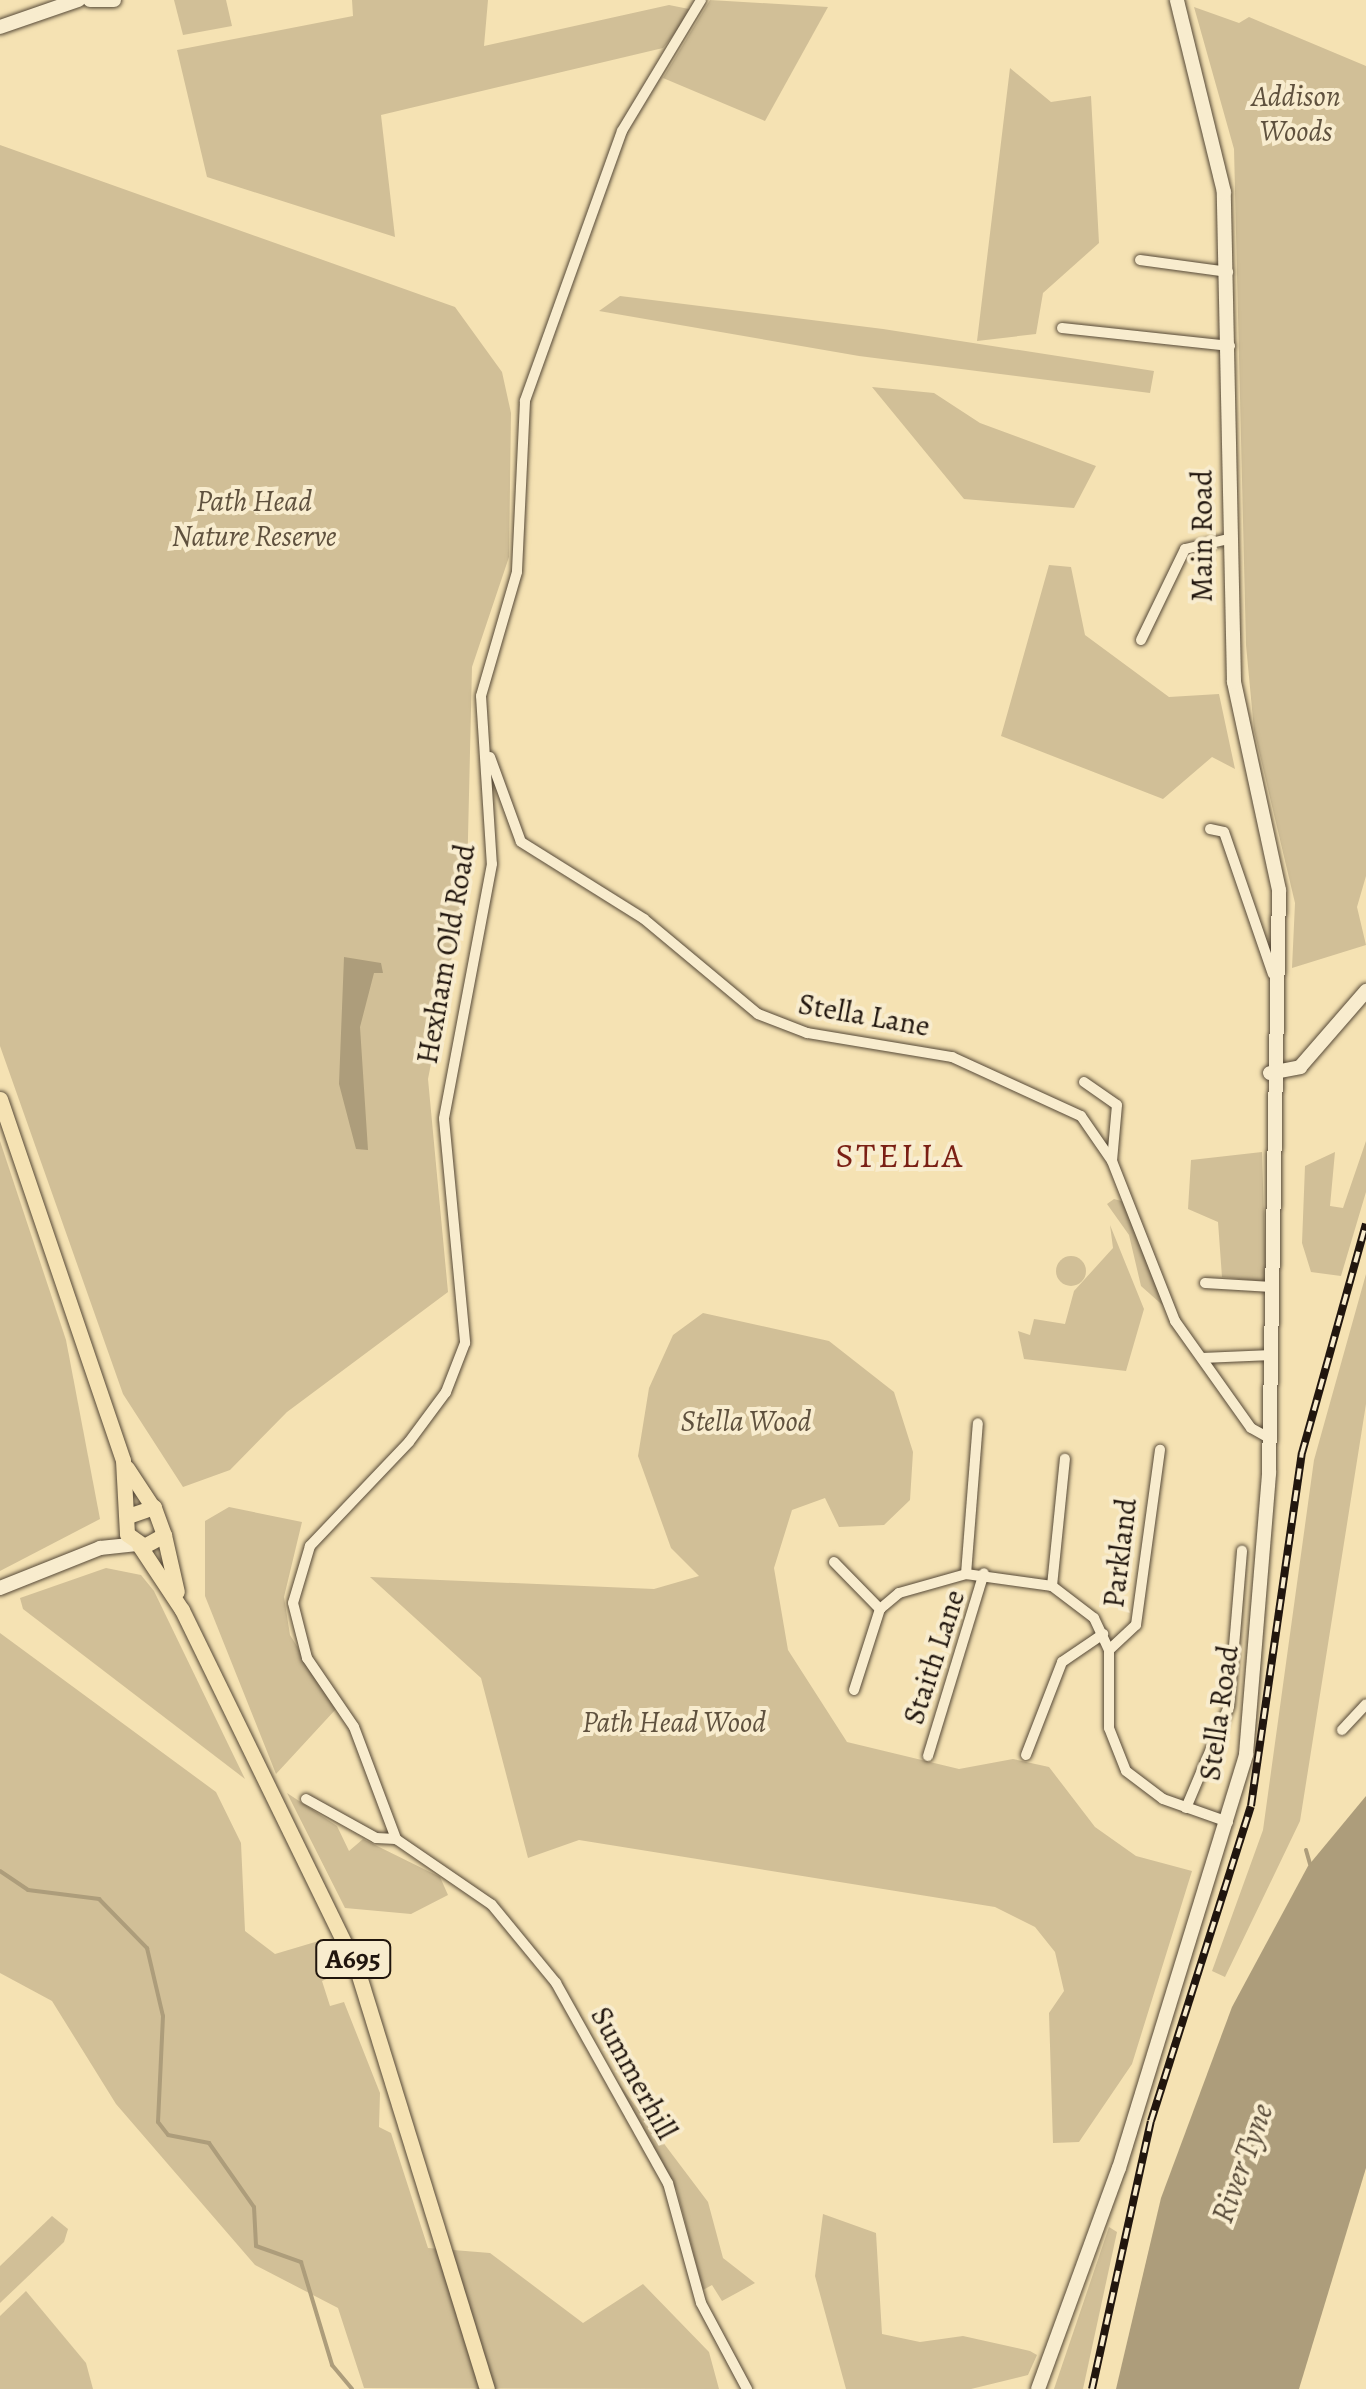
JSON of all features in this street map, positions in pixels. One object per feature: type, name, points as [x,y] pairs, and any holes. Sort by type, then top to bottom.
[{"type":"main road","points":[[0,27],[78,0]]},
{"type":"main road","points":[[90,0],[114,0]]},
{"type":"main road","name":"Main Road","points":[[1177,0],[1212,121],[1229,272],[1228,539],[1240,729],[1279,890],[1270,1073]]},
{"type":"main road","points":[[1270,1073],[1300,1067],[1366,991]]},
{"type":"main road","name":"Stella Road","points":[[1038,2389],[1228,1822],[1246,1754],[1271,1439],[1270,1073]]},
{"type":"main road","name":"A695","points":[[0,1098],[122,1460],[127,1518],[138,1544],[182,1610],[356,1966],[487,2389]]},
{"type":"main road","name":"A695","points":[[122,1460],[152,1506],[166,1520],[164,1535],[182,1610]]},
{"type":"main road","points":[[100,1548],[127,1518],[152,1506]]},
{"type":"main road","points":[[0,1588],[100,1548],[138,1544],[164,1535]]},
{"type":"street","name":"Hexham Old Road","points":[[396,1838],[343,1707],[301,1643],[294,1590],[310,1546],[409,1442],[462,1356],[466,1303],[444,1119],[493,840],[484,740],[485,675],[517,572],[531,375],[622,131],[702,0]]},
{"type":"street","points":[[1140,260],[1229,272]]},
{"type":"street","points":[[1062,328],[1230,346]]},
{"type":"street","points":[[1141,640],[1186,548],[1228,539]]},
{"type":"street","points":[[484,740],[514,830],[493,840]]},
{"type":"street","points":[[1210,829],[1224,832],[1277,985]]},
{"type":"street","name":"Stella Lane","points":[[514,830],[644,919],[758,1014],[792,1030],[967,1062],[1072,1108],[1112,1161],[1175,1321],[1256,1434],[1271,1439]]},
{"type":"street","points":[[1084,1082],[1118,1105],[1112,1161]]},
{"type":"street","points":[[1205,1283],[1272,1288]]},
{"type":"street","points":[[1202,1358],[1272,1355]]},
{"type":"street","points":[[966,1574],[978,1423]]},
{"type":"street","name":"Parkland","points":[[1109,1650],[1132,1637],[1140,1613],[1160,1450]]},
{"type":"street","points":[[1052,1586],[1065,1460]]},
{"type":"street","points":[[1186,1808],[1230,1706],[1242,1552]]},
{"type":"street","points":[[834,1562],[880,1609]]},
{"type":"street","points":[[854,1690],[880,1609],[910,1588],[966,1574],[1052,1586],[1102,1634],[1109,1650],[1114,1749],[1136,1782],[1186,1808],[1228,1822]]},
{"type":"street","name":"Staith Lane","points":[[928,1756],[984,1574]]},
{"type":"street","points":[[1026,1755],[1062,1662],[1102,1634]]},
{"type":"street","points":[[1342,1730],[1366,1704]]},
{"type":"street","name":"Summerhill","points":[[306,1800],[352,1830],[396,1838],[477,1893],[542,1961],[668,2182],[701,2303],[747,2389]]},
{"type":"green space","points":[[174,0],[226,0],[232,26],[183,35]]},
{"type":"green space","points":[[352,0],[488,0],[484,46],[669,5],[694,10],[663,48],[381,115],[395,237],[207,177],[177,50],[353,16]]},
{"type":"green space","points":[[710,0],[828,7],[765,121],[663,78]]},
{"type":"green space","name":"Addison Woods","points":[[1194,7],[1239,23],[1249,17],[1366,66],[1366,876],[1357,907],[1366,945],[1292,968],[1295,903],[1254,730],[1246,645],[1234,149]]},
{"type":"green space","points":[[1010,68],[1051,102],[1091,96],[1099,243],[1043,293],[1036,334],[977,341]]},
{"type":"green space","name":"Path Head Nature Reserve","points":[[0,145],[455,307],[502,372],[511,413],[509,557],[472,667],[467,880],[428,1079],[448,1292],[287,1412],[230,1470],[183,1487],[123,1394],[0,1046]]},
{"type":"green space","points":[[620,296],[883,329],[1154,371],[1150,393],[859,356],[599,311]]},
{"type":"green space","points":[[872,387],[934,393],[980,423],[1096,466],[1074,508],[964,499]]},
{"type":"green space","points":[[1049,565],[1071,567],[1085,635],[1169,697],[1219,694],[1235,769],[1212,757],[1163,799],[1001,736]]},
{"type":"green space","points":[[0,1141],[66,1340],[100,1519],[0,1571]]},
{"type":"green space","points":[[1366,1141],[1366,1192],[1341,1276],[1311,1272],[1302,1243],[1305,1166],[1335,1152],[1330,1206],[1343,1208]]},
{"type":"green space","points":[[1262,1152],[1266,1282],[1222,1277],[1218,1222],[1188,1209],[1191,1160]]},
{"type":"green space","points":[[1114,1199],[1125,1202],[1168,1310],[1141,1286],[1129,1235],[1107,1204]]},
{"type":"green space","points":[[1110,1225],[1144,1309],[1126,1371],[1024,1359],[1018,1331],[1030,1335],[1034,1319],[1065,1324],[1074,1291],[1113,1248]]},
{"type":"green space","points":[[1071,1256],[1085,1265],[1086,1271],[1077,1285],[1071,1286],[1057,1277],[1056,1271],[1065,1257]]},
{"type":"green space","points":[[1366,1274],[1366,1404],[1300,1821],[1225,1977],[1212,1971],[1263,1830],[1314,1460]]},
{"type":"green space","name":"Path Head Wood","points":[[703,1313],[829,1341],[894,1392],[913,1452],[910,1500],[884,1525],[839,1527],[825,1498],[792,1510],[774,1568],[788,1650],[847,1742],[959,1769],[1013,1759],[1049,1767],[1095,1827],[1136,1856],[1192,1871],[1132,2064],[1079,2142],[1053,2143],[1049,2013],[1064,1991],[1055,1952],[1035,1927],[995,1907],[579,1840],[528,1858],[481,1678],[370,1577],[654,1589],[699,1576],[671,1548],[638,1456],[649,1388],[673,1335]]},
{"type":"green space","points":[[229,1507],[302,1522],[284,1597],[290,1635],[336,1709],[276,1774],[205,1596],[205,1521]]},
{"type":"green space","points":[[106,1568],[141,1575],[154,1591],[245,1779],[23,1609],[20,1598]]},
{"type":"green space","points":[[0,1633],[216,1792],[241,1843],[245,1931],[275,1954],[322,1940],[335,1975],[322,1981],[330,2006],[344,2002],[380,2093],[379,2127],[391,2133],[428,2248],[490,2253],[583,2323],[643,2284],[709,2352],[719,2389],[364,2388],[338,2308],[255,2265],[116,2104],[52,2001],[0,1973]]},
{"type":"green space","points":[[287,1793],[337,1826],[349,1851],[363,1839],[440,1877],[448,1895],[411,1914],[345,1908]]},
{"type":"green space","points":[[616,2080],[708,2202],[723,2258],[755,2283],[722,2301],[712,2285],[703,2290],[677,2191]]},
{"type":"green space","points":[[823,2214],[876,2233],[882,2334],[920,2342],[963,2336],[1030,2351],[1037,2355],[1028,2375],[971,2389],[846,2389],[815,2276]]},
{"type":"green space","points":[[52,2216],[68,2229],[64,2242],[0,2303],[0,2266]]},
{"type":"green space","points":[[1109,2227],[1117,2232],[1083,2389],[1054,2389]]},
{"type":"green space","points":[[26,2291],[86,2363],[93,2389],[0,2389],[0,2316]]},
{"type":"water","points":[[344,957],[381,963],[383,973],[374,973],[360,1027],[368,1150],[356,1149],[339,1084]]},
{"type":"water","name":"River Tyne","points":[[1366,1796],[1366,2168],[1299,2389],[1116,2389],[1161,2198],[1232,2007],[1308,1866]]},
{"type":"waterway","points":[[1306,1850],[1310,1864]]},
{"type":"waterway","points":[[0,1871],[28,1890],[99,1899],[147,1948],[163,2016],[158,2122],[168,2135],[209,2143],[254,2207],[256,2246],[301,2262],[332,2365],[352,2389]]},
{"type":"railway","points":[[1092,2389],[1151,2121],[1251,1806],[1302,1453],[1366,1224]]},
{"type":"district","name":"STELLA","points":[[900,1155]]},
{"type":"park label","name":"Stella Wood","points":[[746,1421]]}]
